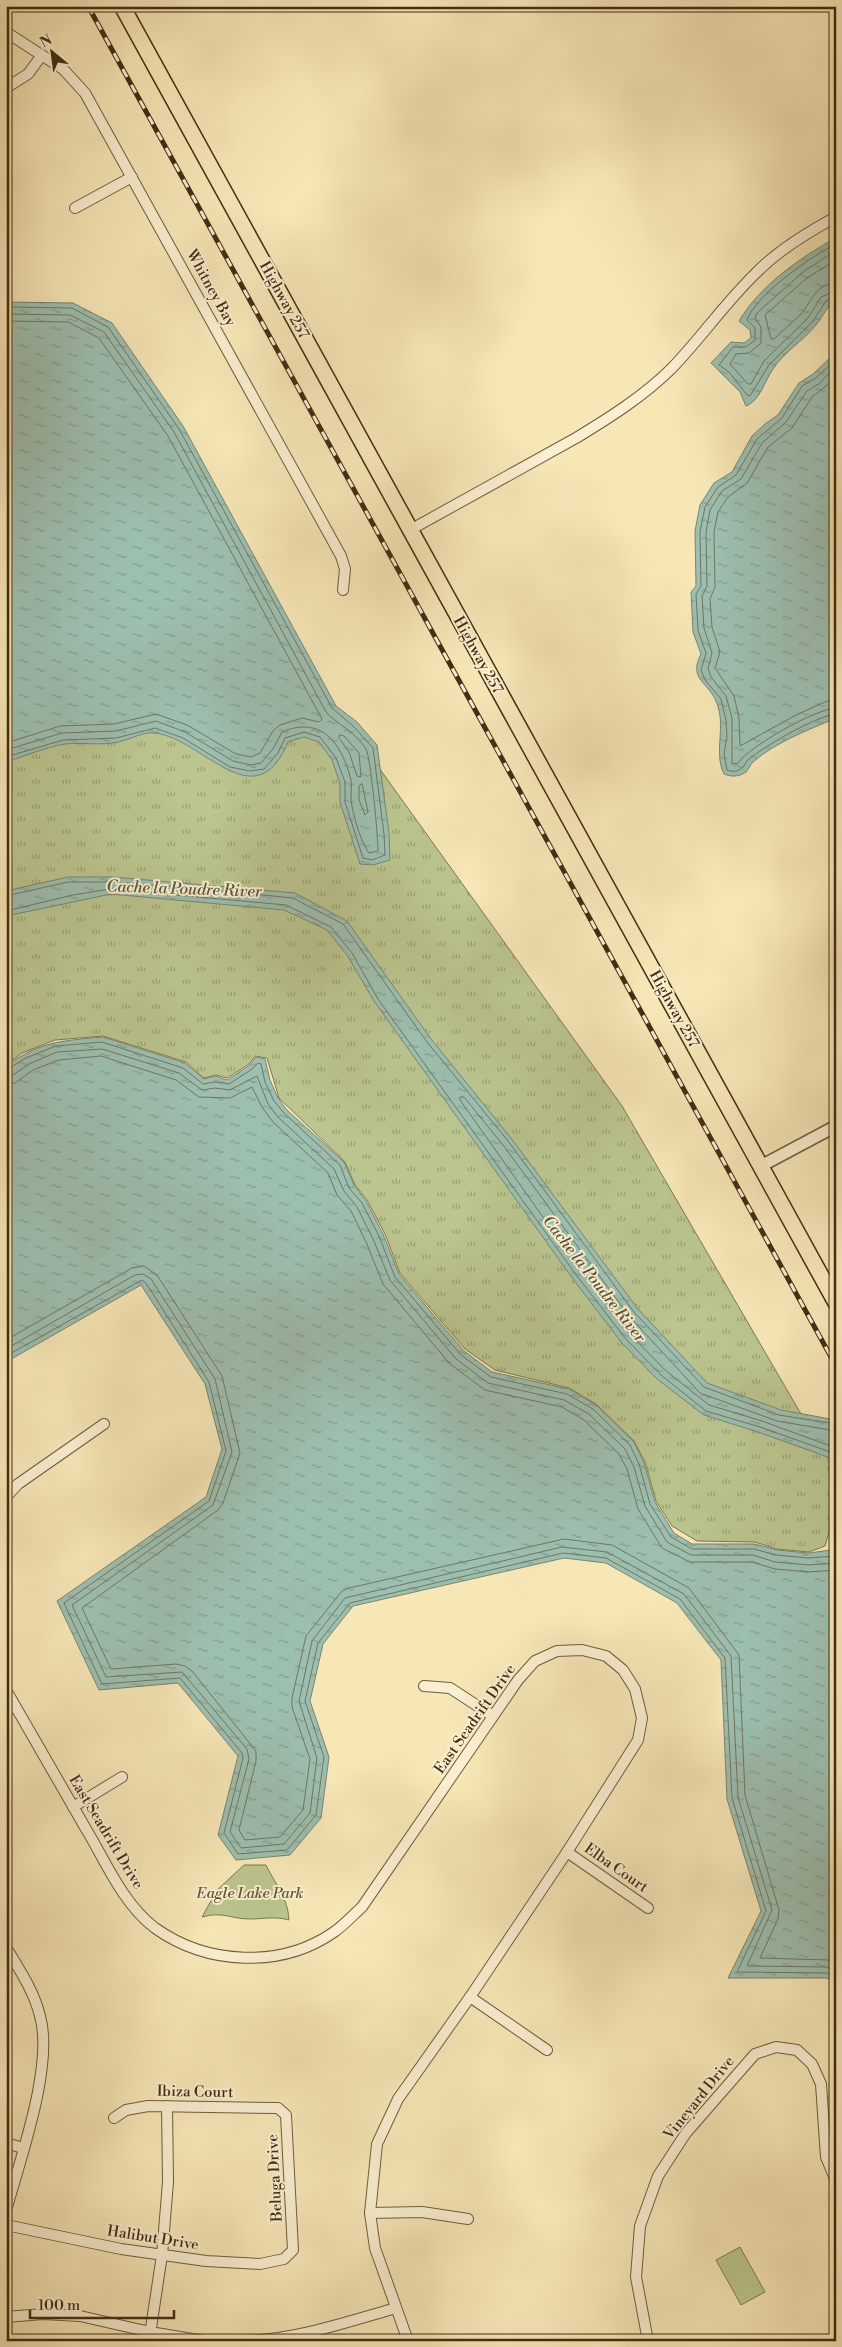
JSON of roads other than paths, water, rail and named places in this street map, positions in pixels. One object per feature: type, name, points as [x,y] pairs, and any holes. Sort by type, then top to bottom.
[{"type":"main road","name":"Highway 257","points":[[122,6],[836,1303]]},
{"type":"street","name":"Whitney Bay","points":[[6,32],[63,69],[80,86],[341,556],[344,569],[343,590]]},
{"type":"street","points":[[6,88],[28,74],[42,55]]},
{"type":"street","points":[[75,208],[132,177]]},
{"type":"street","points":[[410,530],[576,438],[642,393],[678,362],[756,272],[792,244],[836,216]]},
{"type":"street","points":[[761,1166],[836,1126]]},
{"type":"street","points":[[6,1497],[18,1484],[104,1424]]},
{"type":"street","name":"East Seadrift Drive","points":[[6,1690],[126,1897],[154,1927],[183,1944],[209,1954],[238,1958],[275,1957],[306,1947],[334,1932],[362,1907],[518,1680],[535,1661],[557,1651],[582,1650],[606,1656],[623,1670],[635,1689],[642,1718],[638,1740],[567,1852],[470,1997],[398,2099],[376,2144],[370,2213],[374,2248],[408,2341]]},
{"type":"street","points":[[424,1686],[450,1688],[494,1716]]},
{"type":"street","points":[[73,1807],[122,1777]]},
{"type":"street","name":"Elba Court","points":[[567,1852],[648,1908]]},
{"type":"street","points":[[6,1947],[33,1995],[41,2017],[44,2043],[42,2074],[6,2211]]},
{"type":"street","points":[[470,1997],[547,2050]]},
{"type":"street","name":"Vineyard Drive","points":[[648,2341],[636,2277],[640,2226],[658,2176],[686,2133],[755,2054],[776,2047],[797,2050],[812,2064],[821,2084],[826,2157],[836,2182]]},
{"type":"street","points":[[150,2337],[162,2255],[168,2182],[167,2106]]},
{"type":"street","name":"Ibiza Court","points":[[114,2118],[126,2110],[167,2106],[278,2108]]},
{"type":"street","name":"Beluga Drive","points":[[278,2108],[286,2115],[293,2250]]},
{"type":"street","points":[[6,2143],[23,2148]]},
{"type":"street","points":[[370,2213],[422,2212],[468,2219]]},
{"type":"street","name":"Halibut Drive","points":[[6,2225],[206,2262],[260,2264],[284,2259],[293,2250]]},
{"type":"street","points":[[246,2341],[272,2340],[331,2327],[396,2308]]},
{"type":"street","points":[[6,2317],[43,2314],[80,2316],[150,2337],[204,2341]]},
{"type":"water","points":[[830,241],[836,242],[836,301],[827,309],[811,331],[777,363],[759,395],[746,406],[740,392],[711,363],[731,342],[744,343],[751,338],[750,330],[739,321],[757,297],[780,275]]},
{"type":"water","points":[[6,302],[73,303],[112,323],[183,426],[336,706],[357,722],[377,745],[389,833],[390,860],[373,865],[360,864],[340,802],[340,783],[332,760],[319,742],[304,737],[288,742],[275,765],[260,775],[244,775],[228,769],[173,738],[155,733],[141,734],[112,743],[58,745],[6,762]]},
{"type":"water","points":[[830,358],[836,360],[836,718],[772,748],[753,762],[743,774],[729,776],[724,774],[721,766],[719,710],[713,695],[698,675],[698,662],[701,654],[693,632],[691,592],[696,586],[695,531],[700,505],[714,483],[732,472],[752,436],[778,415],[799,383],[813,374]]},
{"type":"water","name":"Cache la Poudre River","points":[[68,877],[113,877],[295,893],[347,921],[431,1039],[511,1138],[638,1309],[707,1383],[781,1410],[836,1420],[836,1460],[704,1415],[657,1379],[621,1342],[570,1275],[374,1001],[347,955],[327,930],[284,910],[111,894],[6,916],[6,891]]},
{"type":"water","points":[[103,1037],[185,1063],[204,1079],[215,1076],[227,1080],[250,1065],[256,1057],[265,1059],[270,1080],[278,1098],[287,1110],[344,1162],[354,1185],[366,1201],[383,1234],[399,1274],[464,1351],[492,1372],[569,1389],[596,1405],[634,1442],[644,1463],[655,1502],[674,1533],[692,1544],[755,1544],[777,1550],[809,1553],[831,1550],[836,1553],[836,1984],[827,1978],[728,1978],[761,1911],[727,1799],[721,1660],[677,1603],[606,1563],[564,1558],[353,1606],[323,1644],[310,1701],[329,1757],[321,1818],[290,1855],[236,1860],[218,1835],[238,1756],[178,1683],[99,1690],[57,1601],[206,1497],[222,1449],[205,1384],[141,1285],[6,1362],[6,1066],[30,1051],[41,1047],[63,1041]]},
{"type":"railway","points":[[88,6],[836,1366]]},
{"type":"park label","name":"Eagle Lake Park","points":[[250,1893]]}]
